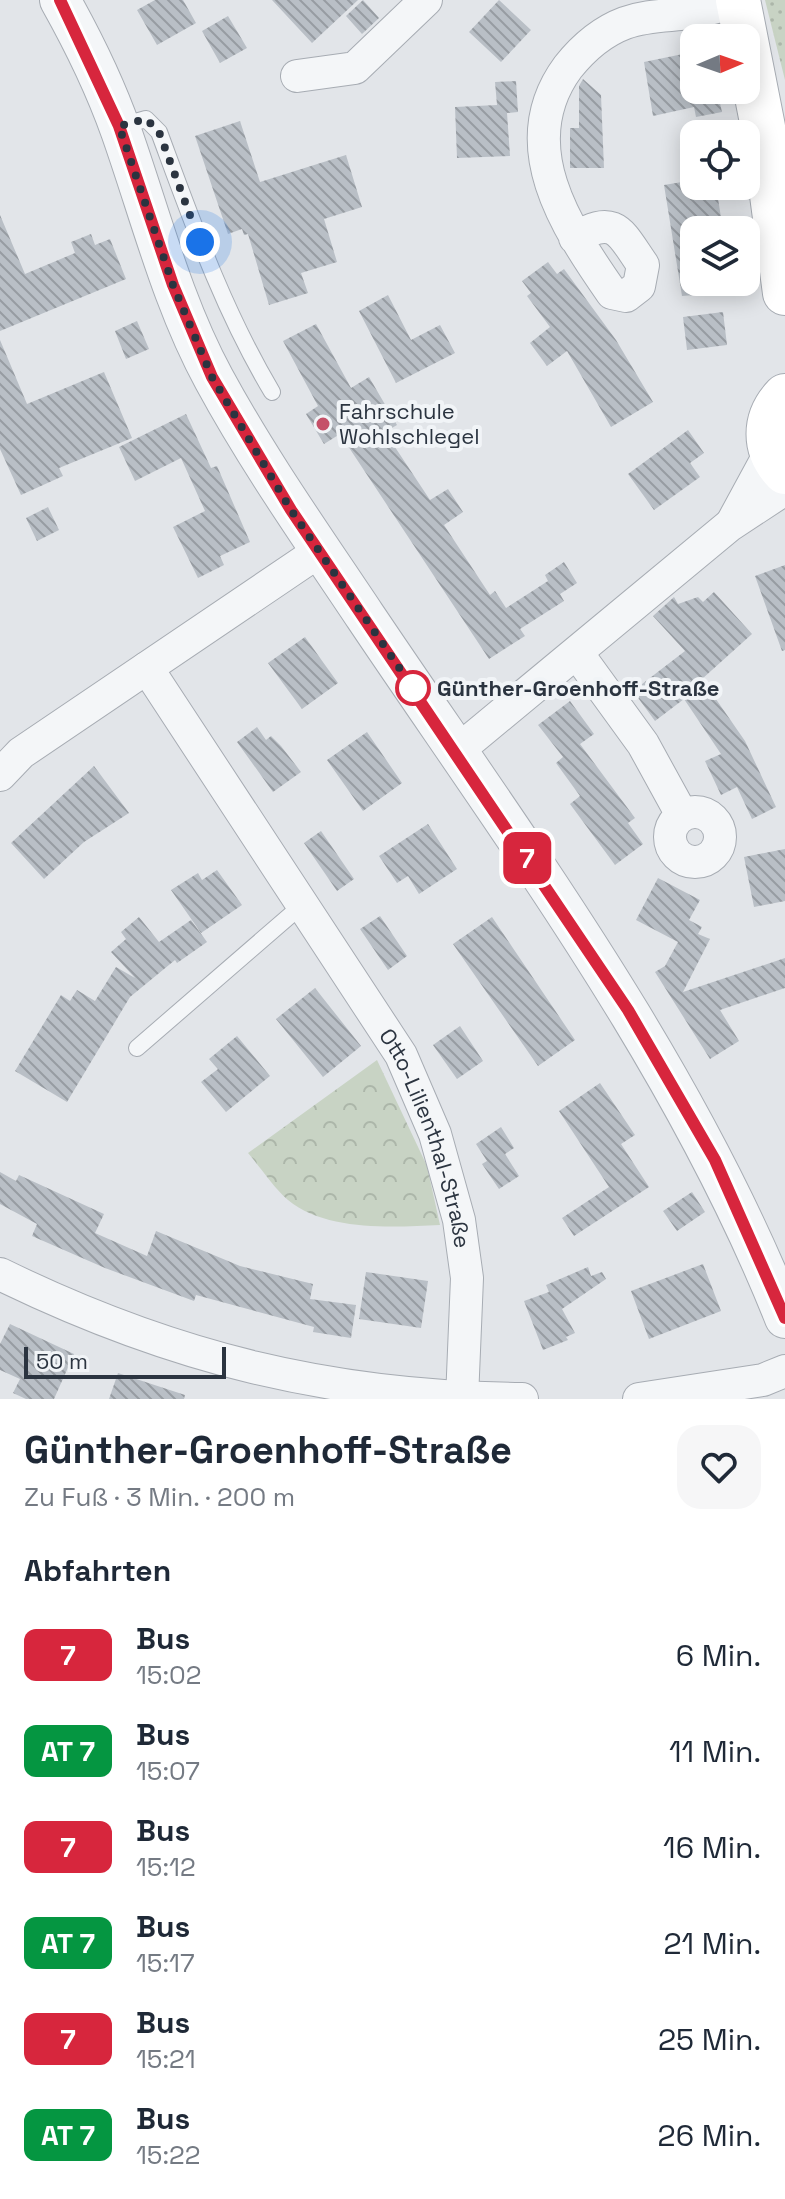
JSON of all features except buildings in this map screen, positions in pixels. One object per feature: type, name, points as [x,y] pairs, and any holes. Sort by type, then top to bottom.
[{"type":"main road","points":[[738,0],[763,127],[785,293]]},
{"type":"main road","points":[[780,471],[768,428],[785,388]]},
{"type":"street","points":[[60,0],[119,126],[173,285],[212,377],[291,510],[321,550],[628,1010],[693,1119],[725,1181],[785,1318]]},
{"type":"street","points":[[297,76],[355,68],[426,0]]},
{"type":"street","points":[[575,238],[544,166],[543,137],[548,106],[558,81],[580,52],[620,11],[693,13],[738,0]]},
{"type":"street","points":[[456,752],[730,525],[780,471]]},
{"type":"street","points":[[0,775],[21,753],[321,550]]},
{"type":"street","points":[[577,653],[643,744],[682,815]]},
{"type":"street","name":"Otto-Lilienthal-Straße","points":[[147,668],[401,1055],[435,1134],[459,1220],[467,1278],[462,1399]]},
{"type":"street","points":[[0,1274],[78,1312],[186,1351],[284,1376],[391,1394],[522,1399]]},
{"type":"street","points":[[639,1399],[763,1380],[785,1371]]},
{"type":"lane","points":[[119,126],[146,119],[159,132],[210,270],[245,347],[272,392]]},
{"type":"lane","points":[[137,1048],[301,906]]},
{"type":"green space","points":[[765,0],[785,0],[785,80]]},
{"type":"green space","points":[[377,1060],[427,1166],[440,1225],[361,1225],[322,1218],[288,1200],[248,1153]]},
{"type":"bus line","name":"7","points":[[60,0],[119,126],[173,285],[212,377],[291,510],[321,550],[628,1010],[715,1160],[785,1318]]},
{"type":"place","name":"Fahrschule Wohlschlegel","points":[[323,424]]},
{"type":"place","name":"Günther-Groenhoff-Straße","points":[[413,688]]},
{"type":"route","points":[[200,242],[159,132],[146,119],[119,126],[173,285],[212,377],[291,510],[413,688]]}]
